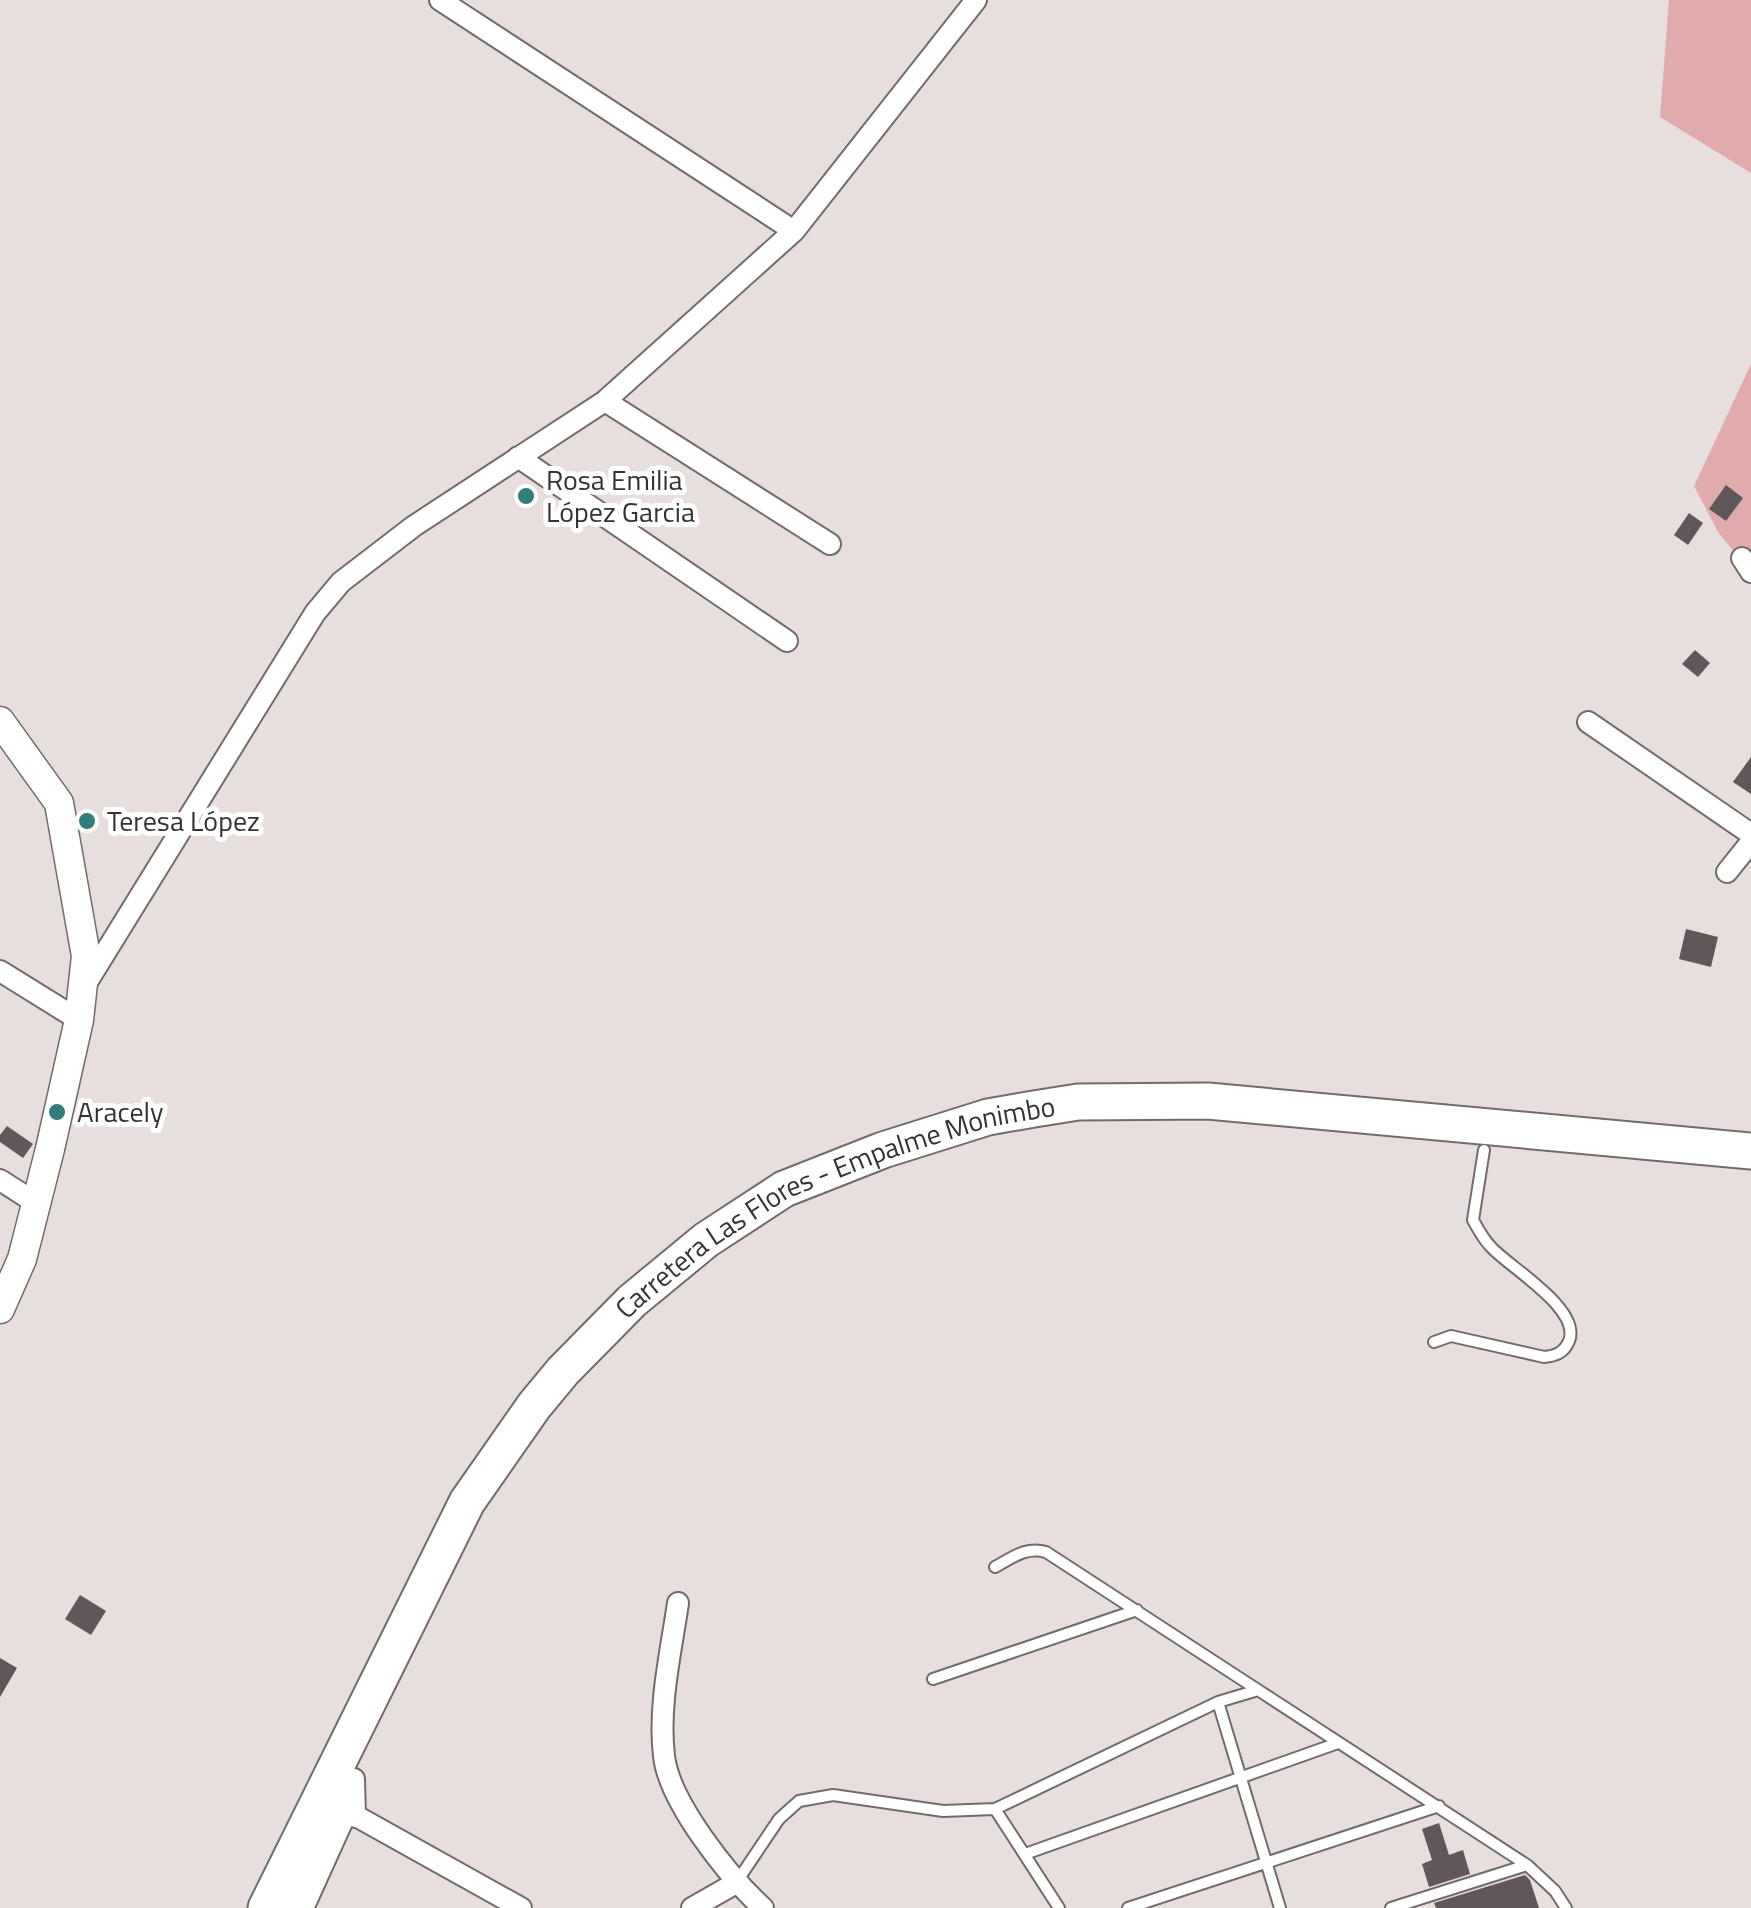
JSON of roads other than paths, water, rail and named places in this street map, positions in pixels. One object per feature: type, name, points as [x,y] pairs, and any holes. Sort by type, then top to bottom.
[{"type":"highway","name":"Carretera Las Flores - Empalme Monimbo","points":[[266,1908],[442,1547],[505,1444],[562,1372],[632,1301],[706,1240],[784,1189],[833,1168],[988,1117],[1078,1102],[1208,1101],[1751,1151]]},
{"type":"highway","name":"Carretera Las Flores - Empalme Monimbo","points":[[295,1908],[468,1543],[508,1473],[595,1364],[638,1323],[715,1258],[776,1218],[917,1160],[1075,1126],[1150,1121],[1751,1170]]},
{"type":"street","points":[[440,0],[794,230]]},
{"type":"street","points":[[83,989],[315,614],[341,582],[414,526],[605,401],[794,230],[976,0]]},
{"type":"street","points":[[605,401],[830,544]]},
{"type":"street","points":[[518,457],[787,640]]},
{"type":"street","points":[[0,721],[59,802],[86,956],[79,1020],[36,1202],[22,1259],[0,1309]]},
{"type":"street","points":[[1588,722],[1751,834]]},
{"type":"street","points":[[1727,872],[1751,842]]},
{"type":"street","points":[[0,971],[79,1020]]},
{"type":"street","points":[[0,1180],[36,1202]]},
{"type":"street","points":[[678,1603],[666,1694],[664,1758],[679,1800],[736,1883],[763,1908]]},
{"type":"street","points":[[309,1908],[356,1816],[354,1778]]},
{"type":"street","points":[[356,1816],[521,1908]]},
{"type":"street","points":[[692,1908],[736,1883]]},
{"type":"lane","points":[[1434,1342],[1451,1336],[1544,1358],[1556,1356],[1567,1346],[1571,1335],[1569,1324],[1554,1301],[1489,1245],[1473,1220],[1484,1150]]},
{"type":"lane","points":[[995,1567],[1022,1552],[1046,1552],[1528,1865],[1555,1891],[1566,1908]]},
{"type":"lane","points":[[934,1679],[1137,1610]]},
{"type":"lane","points":[[736,1883],[779,1819],[799,1801],[833,1794],[943,1811],[994,1809],[1218,1702],[1258,1690]]},
{"type":"lane","points":[[1218,1702],[1280,1908]]},
{"type":"lane","points":[[1025,1854],[1338,1743]]},
{"type":"lane","points":[[1128,1908],[1439,1806]]},
{"type":"lane","points":[[994,1809],[1059,1908]]},
{"type":"lane","points":[[1391,1908],[1426,1903],[1528,1865]]},
{"type":"place","name":"Rosa Emilia López Garcia","points":[[526,496]]},
{"type":"place","name":"Teresa López","points":[[87,821]]},
{"type":"place","name":"Aracely","points":[[57,1112]]}]
